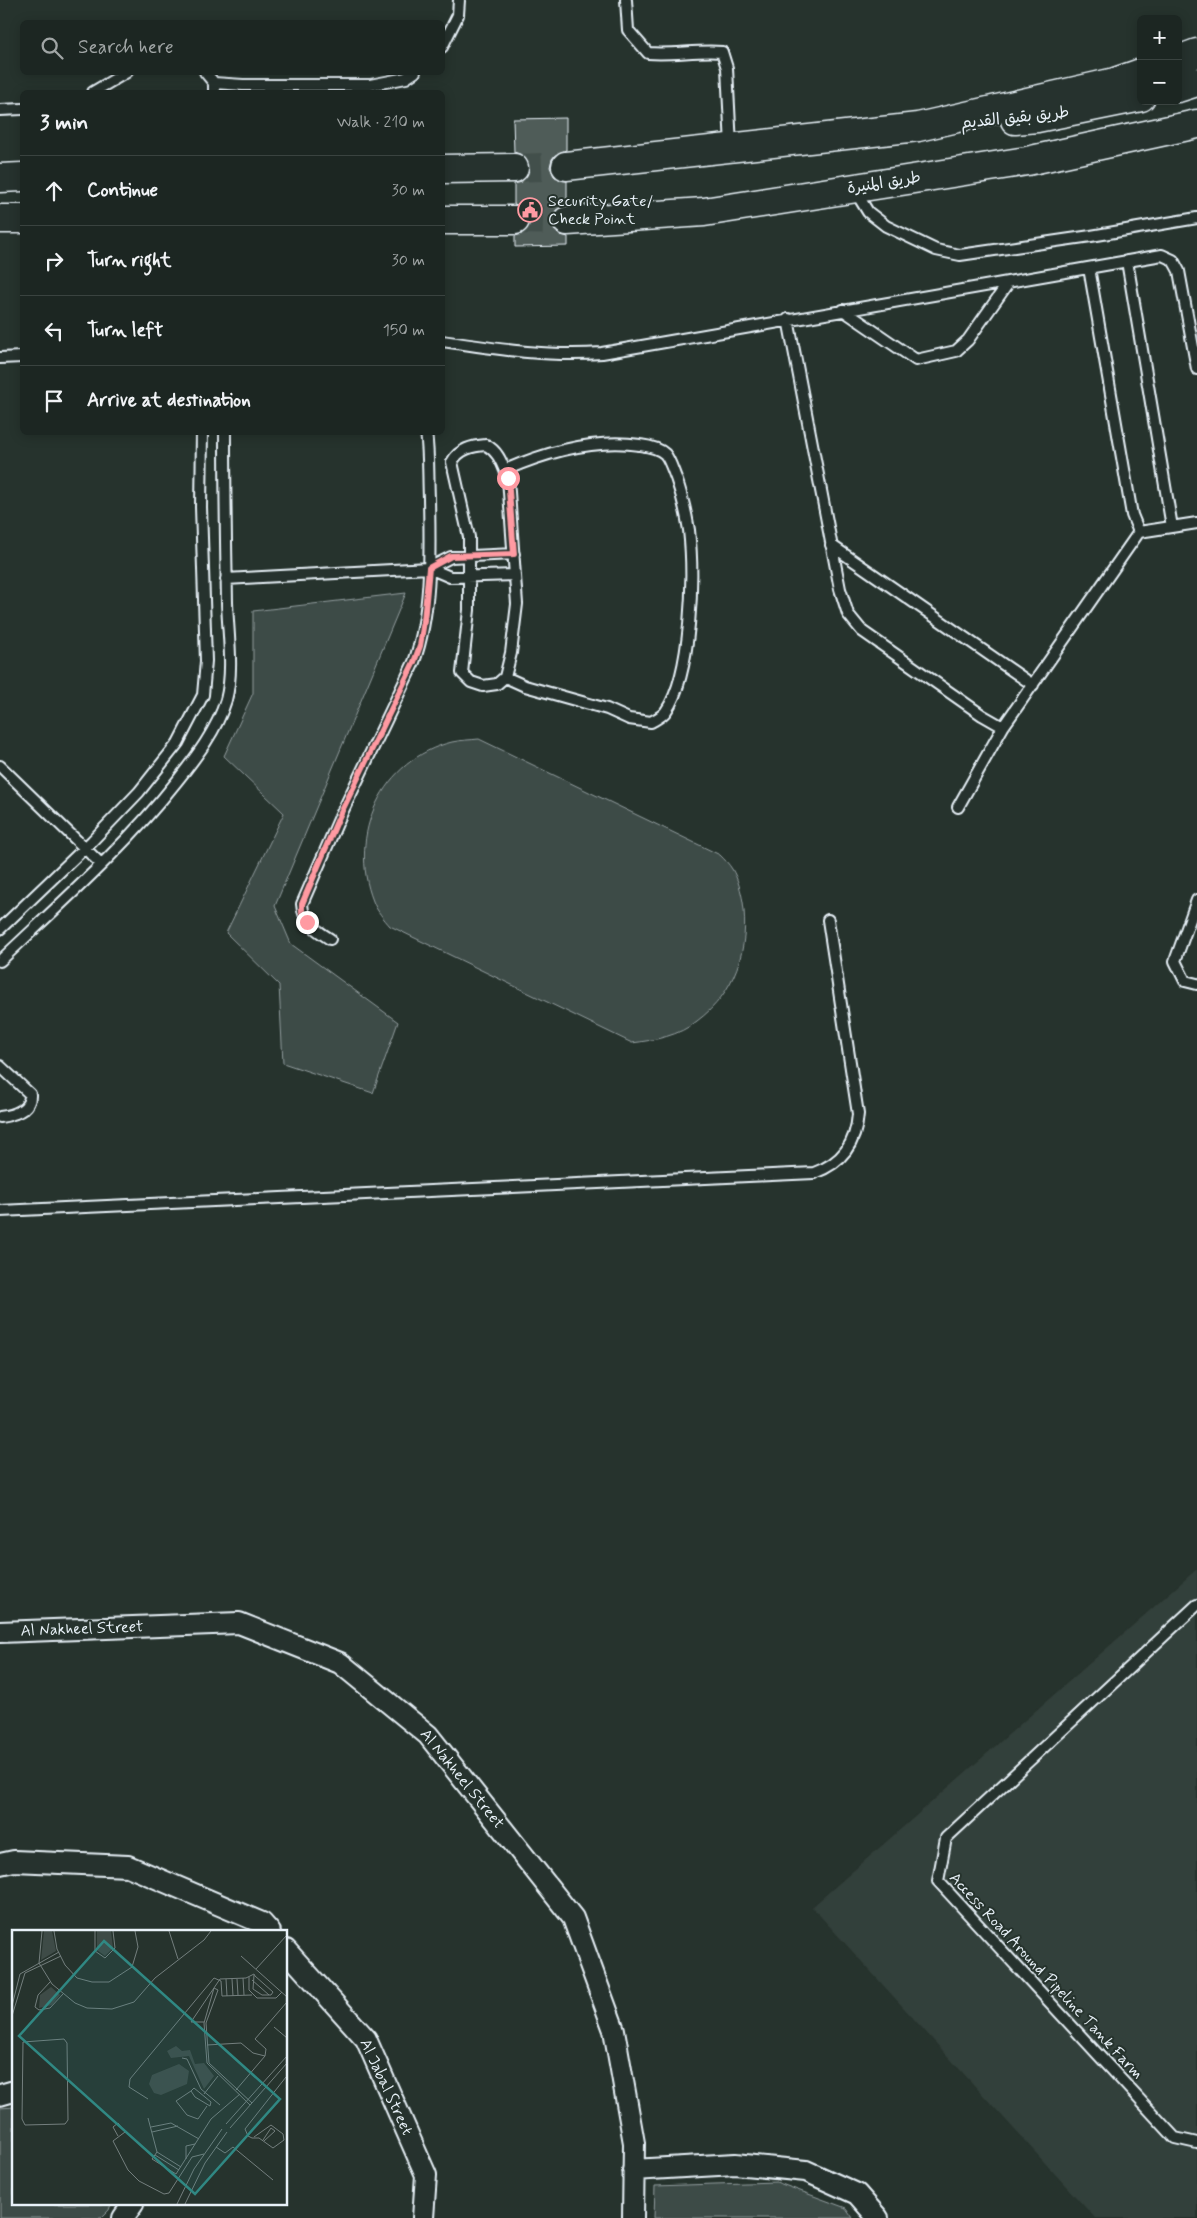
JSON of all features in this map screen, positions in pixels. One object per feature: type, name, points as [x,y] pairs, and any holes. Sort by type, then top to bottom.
[{"type":"main road","points":[[1182,59],[1197,53]]},
{"type":"main road","points":[[566,166],[918,127],[1114,82],[1137,74]]},
{"type":"main road","points":[[1182,87],[1197,82]]},
{"type":"main road","name":"طريق بقيق القديم","points":[[918,127],[1037,118],[1137,98]]},
{"type":"main road","name":"طريق المنيرة","points":[[567,221],[704,212],[1027,161],[1197,124]]},
{"type":"main road","points":[[445,169],[514,168]]},
{"type":"main road","points":[[0,178],[20,177]]},
{"type":"main road","points":[[0,219],[20,219]]},
{"type":"main road","points":[[445,220],[515,220]]},
{"type":"street","name":"Al Nakheel Street","points":[[0,1632],[239,1623],[340,1663],[428,1735],[573,1918],[614,2030],[634,2143],[633,2218]]},
{"type":"street","points":[[0,1864],[14,1861],[128,1866],[262,1923],[268,1930]]},
{"type":"street","name":"Al Jabal Street","points":[[288,1952],[366,2039],[426,2175],[423,2218]]},
{"type":"street","points":[[633,2170],[735,2164],[806,2171],[857,2194],[878,2218]]},
{"type":"street","points":[[123,2218],[132,2206]]},
{"type":"lane","points":[[445,41],[458,15],[459,0]]},
{"type":"lane","points":[[626,0],[628,30],[648,53],[722,52],[728,68],[731,149]]},
{"type":"lane","points":[[96,90],[122,75]]},
{"type":"lane","points":[[207,75],[214,88],[226,83],[244,85],[370,85],[406,78],[410,75]]},
{"type":"lane","points":[[0,110],[20,109]]},
{"type":"lane","points":[[856,188],[868,212],[886,226],[936,250],[960,255],[1082,238],[1197,218]]},
{"type":"lane","points":[[445,341],[524,353],[571,355],[602,353],[1162,255],[1173,260],[1179,272],[1197,369]]},
{"type":"lane","points":[[1127,261],[1172,527]]},
{"type":"lane","points":[[1088,268],[1132,515],[1139,532]]},
{"type":"lane","points":[[843,310],[916,360],[956,351],[968,340],[1009,282]]},
{"type":"lane","points":[[788,319],[831,545],[840,588],[848,614],[862,630],[982,715],[1003,727]]},
{"type":"lane","points":[[0,358],[20,357]]},
{"type":"lane","points":[[0,929],[139,792],[178,743],[203,694],[206,661],[202,435]]},
{"type":"lane","points":[[0,961],[156,808],[197,756],[217,720],[225,701],[228,683],[225,435]]},
{"type":"lane","points":[[330,939],[307,922],[302,913],[302,904],[338,819],[420,646],[429,568],[430,535],[426,435]]},
{"type":"lane","points":[[505,470],[523,462],[576,446],[620,442],[652,447],[665,454],[672,468],[682,496],[691,554],[689,620],[683,662],[676,693],[665,713],[651,722],[629,719],[607,709],[525,686],[505,677]]},
{"type":"lane","points":[[486,445],[493,449],[501,459],[508,478],[514,554],[517,604],[511,653],[505,677],[497,684],[483,686],[471,682],[462,673],[469,610],[469,556],[468,537],[452,462],[456,455],[464,450],[486,445]]},
{"type":"lane","points":[[958,807],[1003,727],[1139,532],[1197,523]]},
{"type":"lane","points":[[831,545],[1033,685]]},
{"type":"lane","points":[[226,579],[429,568],[451,556],[514,554]]},
{"type":"lane","points":[[429,568],[450,577],[515,575]]},
{"type":"lane","points":[[0,766],[101,864]]},
{"type":"lane","points":[[1197,900],[1175,961],[1185,982],[1197,984]]},
{"type":"lane","points":[[0,1211],[814,1173],[827,1168],[845,1153],[853,1140],[858,1121],[828,920]]},
{"type":"lane","points":[[0,1066],[30,1094],[30,1101],[24,1110],[10,1116],[0,1117]]},
{"type":"lane","name":"Access Road Around Pipeline Tank Farm","points":[[1197,1605],[946,1838],[938,1881],[1175,2138],[1197,2143]]},
{"type":"shaded area","points":[[406,593],[275,906],[291,944],[398,1022],[373,1093],[283,1063],[279,985],[226,933],[284,813],[224,756],[253,693],[253,611]]},
{"type":"shaded area","points":[[479,739],[720,855],[729,865],[738,881],[743,902],[745,919],[742,952],[730,983],[721,997],[697,1021],[675,1034],[632,1043],[390,926],[378,911],[374,904],[366,876],[365,851],[368,826],[376,803],[389,782],[406,765],[427,751],[452,742]]},
{"type":"shaded area","points":[[1197,1569],[1197,2218],[1095,2218],[812,1907]]},
{"type":"shaded area","points":[[12,2107],[12,2206],[110,2206],[101,2218],[0,2218],[0,2108]]},
{"type":"shaded area","points":[[776,2182],[846,2208],[853,2218],[654,2218],[655,2186]]},
{"type":"building","points":[[566,118],[566,150],[556,154],[552,159],[550,167],[554,176],[559,180],[567,181],[567,205],[558,208],[551,222],[554,230],[568,237],[568,246],[515,247],[515,236],[522,234],[528,228],[531,220],[529,213],[523,207],[514,204],[514,184],[522,182],[527,176],[530,167],[528,160],[514,152],[513,119]]},
{"type":"tunnel","points":[[514,168],[566,166]]},
{"type":"tunnel","points":[[515,220],[567,221]]},
{"type":"place","name":"Security Gate/ Check Point","points":[[530,210]]},
{"type":"route","points":[[307,922],[302,913],[302,904],[338,819],[420,646],[428,590],[429,568],[451,556],[514,554],[508,478]]}]
